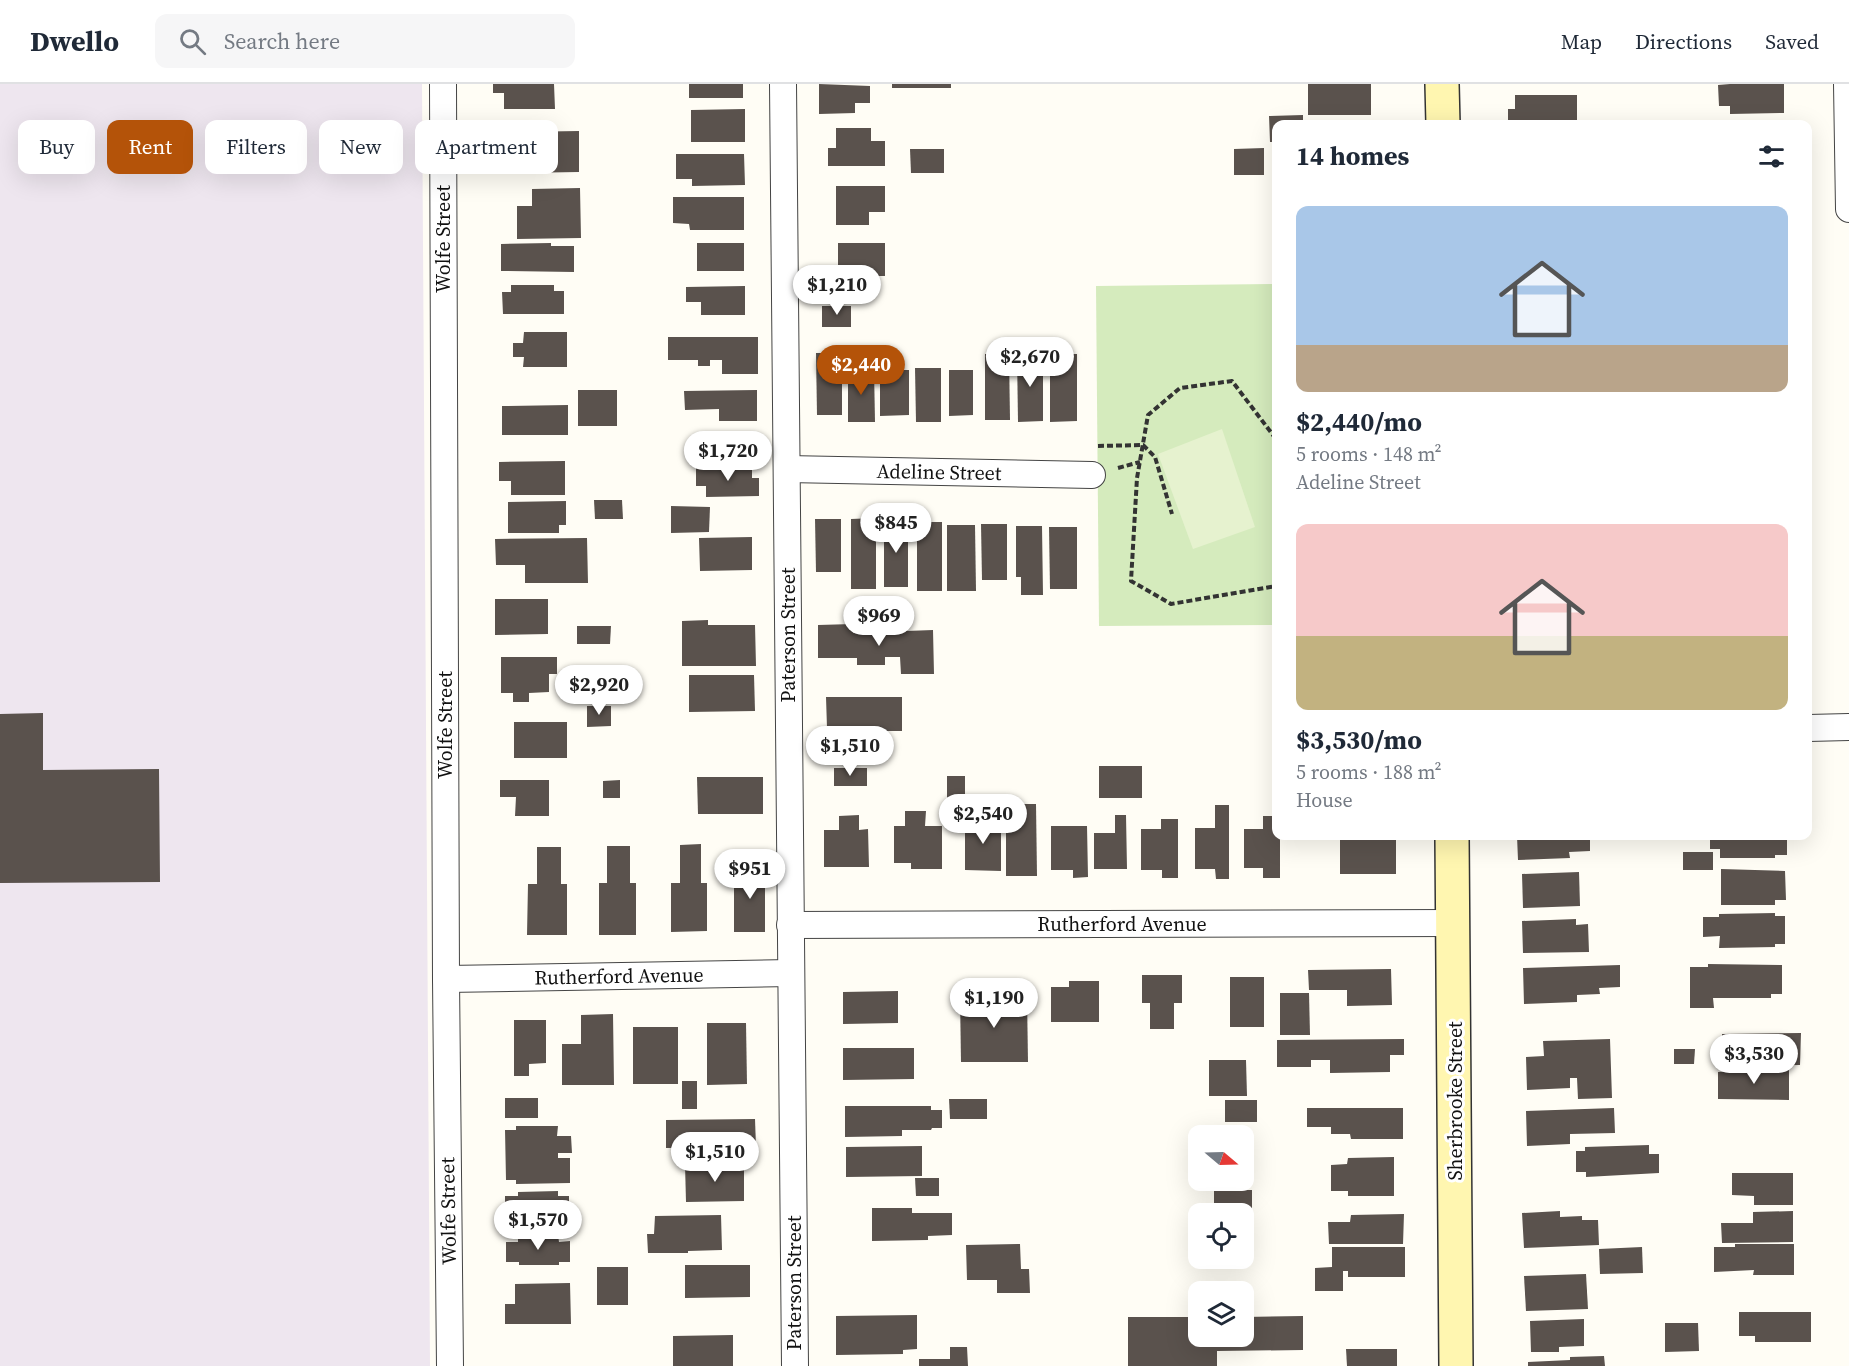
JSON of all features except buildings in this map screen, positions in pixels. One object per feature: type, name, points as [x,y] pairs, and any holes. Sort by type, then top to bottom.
[{"type":"main road","points":[[1442,84],[1443,120]]},
{"type":"main road","name":"Sherbrooke Street","points":[[1452,840],[1456,1366]]},
{"type":"street","name":"Wolfe Street","points":[[443,84],[446,979],[450,1366]]},
{"type":"street","name":"Paterson Street","points":[[783,84],[795,1366]]},
{"type":"street","points":[[1847,84],[1849,208]]},
{"type":"street","name":"Adeline Street","points":[[787,469],[1092,475]]},
{"type":"street","points":[[1812,728],[1849,727]]},
{"type":"street","name":"Rutherford Avenue","points":[[790,924],[1454,923]]},
{"type":"street","name":"Rutherford Avenue","points":[[446,979],[791,973]]},
{"type":"path","points":[[1272,434],[1232,381],[1180,388],[1148,415],[1137,478],[1131,581],[1171,604],[1272,587]]},
{"type":"path","points":[[1089,446],[1143,446],[1155,457],[1172,514]]},
{"type":"shaded area","points":[[0,84],[422,84],[422,120],[415,120],[415,174],[423,174],[430,1366],[0,1366]]},
{"type":"green space","points":[[1272,284],[1272,625],[1099,626],[1096,286]]},
{"type":"green space","points":[[1222,429],[1255,527],[1193,549],[1158,454]]}]
